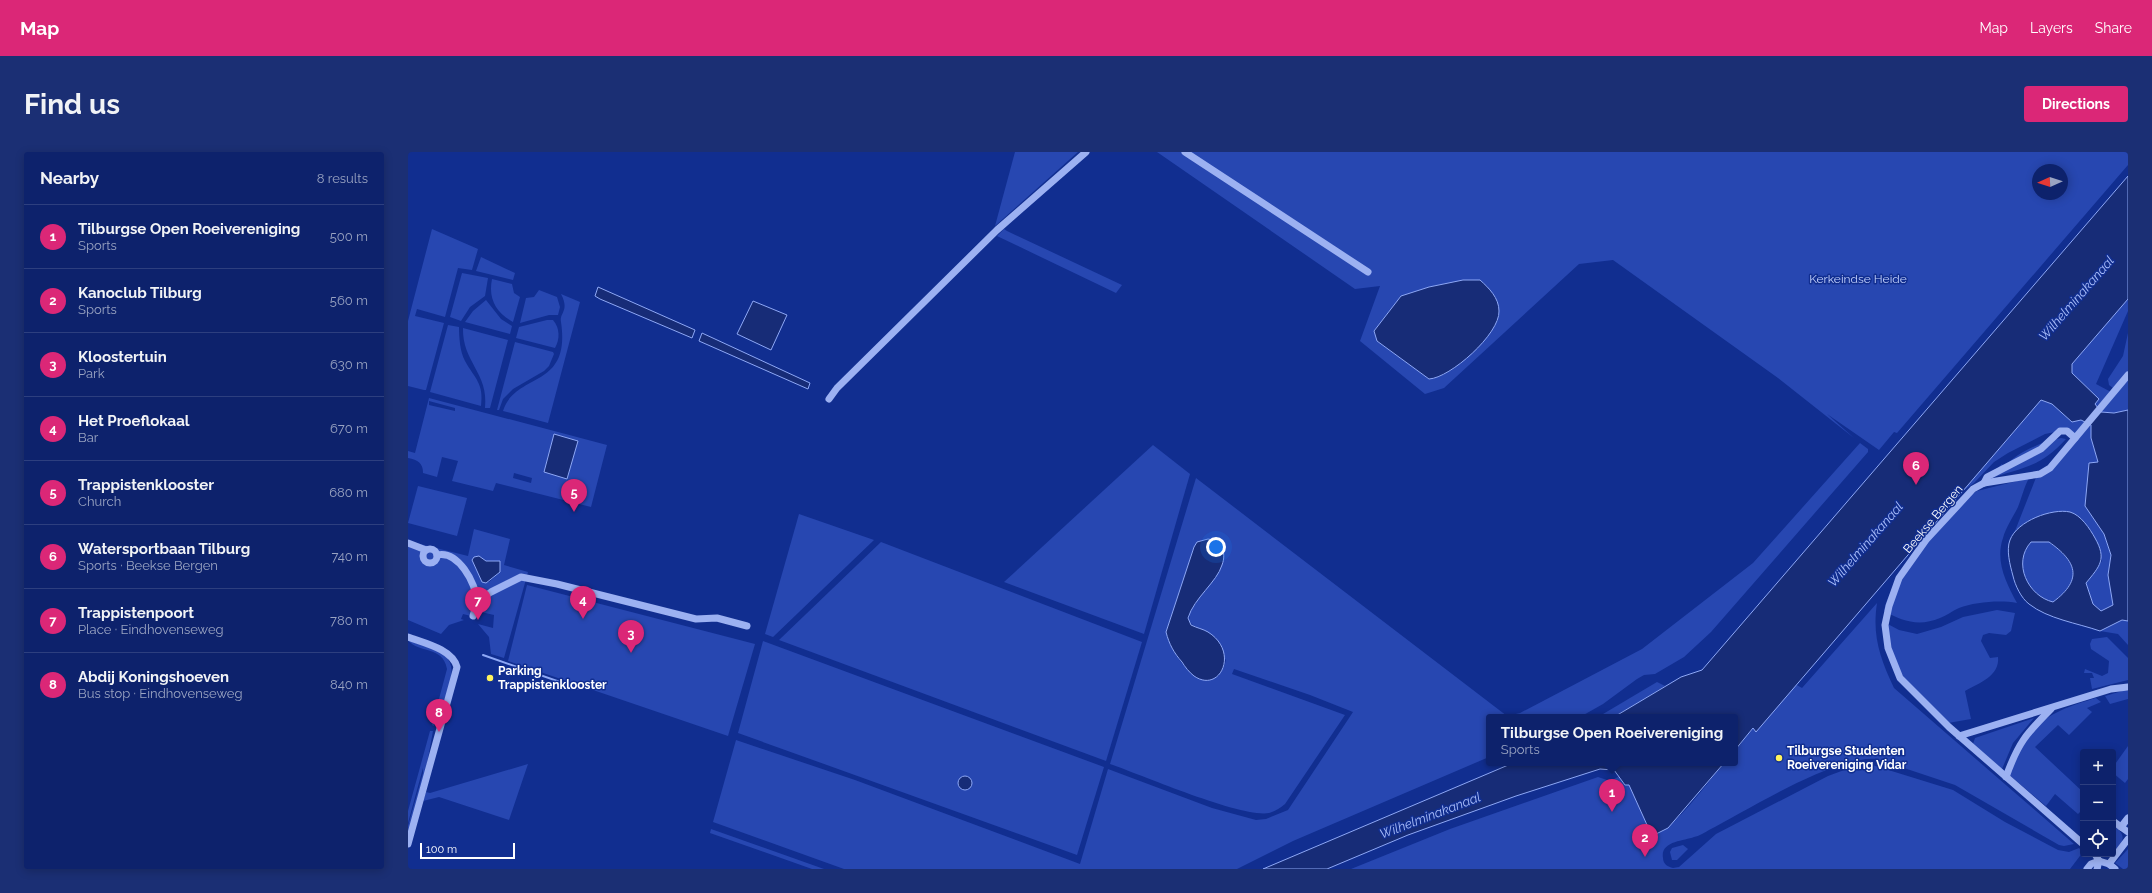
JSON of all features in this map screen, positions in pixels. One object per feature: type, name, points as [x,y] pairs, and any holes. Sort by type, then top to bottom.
[{"type":"street","points":[[829,399],[837,388],[997,230],[1086,152]]},
{"type":"street","points":[[1185,152],[1368,272]]},
{"type":"street","name":"Beekse Bergen","points":[[2080,841],[1959,736],[1900,678],[1888,648],[1885,625],[1889,606],[1899,578],[1926,540],[1973,489],[1984,483],[2040,474],[2050,468],[2128,375]]},
{"type":"street","name":"Beekse Bergen","points":[[1984,483],[1987,477],[2041,449],[2060,431],[2068,431],[2075,438]]},
{"type":"street","points":[[408,543],[426,550],[433,549],[437,555]]},
{"type":"street","points":[[426,550],[423,557],[426,562],[431,563],[435,561],[437,555]]},
{"type":"street","points":[[437,555],[446,555],[462,568],[470,581],[477,602],[473,616]]},
{"type":"street","points":[[477,602],[491,592],[521,577],[557,584],[696,619],[717,618],[747,626]]},
{"type":"street","points":[[408,637],[447,653],[454,659],[457,667],[408,844]]},
{"type":"street","points":[[1959,736],[2051,709],[2111,689],[2128,687]]},
{"type":"street","points":[[2006,777],[2016,750],[2027,734],[2051,709]]},
{"type":"street","points":[[2121,827],[2128,818]]},
{"type":"street","points":[[2116,823],[2128,832]]},
{"type":"street","points":[[2097,857],[2099,861],[2112,867],[2128,839]]},
{"type":"street","points":[[2087,869],[2091,864],[2099,861]]},
{"type":"street","points":[[2097,869],[2099,861]]},
{"type":"green space","points":[[1015,152],[1078,152],[995,226]]},
{"type":"green space","name":"Kerkeindse Heide","points":[[1157,152],[2128,152],[2128,165],[1897,433],[1894,432],[1879,450],[1827,414],[1854,438],[1778,378],[1613,260],[1579,264],[1444,388],[1425,394],[1360,341],[1380,286],[1355,289]],"holes":[[[1463,280],[1480,280],[1498,320],[1485,338],[1468,357],[1448,372],[1438,377],[1429,379],[1377,341],[1374,331],[1401,296],[1429,287]]]},
{"type":"green space","points":[[432,229],[478,249],[472,270],[458,268],[445,317],[417,309],[415,316],[444,323],[426,390],[424,390],[408,386],[408,321]]},
{"type":"green space","points":[[1004,229],[1122,285],[1116,293],[997,236]]},
{"type":"green space","points":[[481,257],[515,273],[513,280],[476,271]]},
{"type":"green space","points":[[462,273],[488,278],[485,296],[470,307],[461,321],[450,317]]},
{"type":"green space","points":[[492,279],[512,284],[514,293],[520,297],[513,322],[502,314],[492,299]]},
{"type":"green space","points":[[539,290],[557,297],[560,307],[558,315],[549,315],[520,323],[526,298],[534,297]]},
{"type":"green space","points":[[2128,293],[2128,311],[2096,384],[2111,392],[2096,407],[2095,404],[2098,399],[2072,373],[2072,358]]},
{"type":"green space","points":[[561,294],[580,302],[548,423],[503,411],[510,398],[519,390],[541,377],[558,359],[562,344],[561,319],[565,304]]},
{"type":"green space","points":[[486,300],[501,319],[512,326],[510,334],[465,322],[473,311]]},
{"type":"green space","points":[[547,320],[553,320],[557,326],[558,341],[555,348],[516,338],[519,327]]},
{"type":"green space","points":[[448,325],[459,327],[462,353],[480,386],[482,398],[481,406],[430,392]]},
{"type":"green space","points":[[463,328],[508,340],[490,408],[485,408],[483,386],[480,376],[467,350]]},
{"type":"green space","points":[[2128,333],[2128,372],[2113,388],[2109,385],[2108,379],[2123,356]]},
{"type":"green space","points":[[515,342],[553,352],[554,354],[549,366],[544,371],[513,389],[503,399],[499,410],[497,410]]},
{"type":"green space","points":[[2128,379],[2128,410],[2114,413],[2101,412]]},
{"type":"green space","points":[[429,398],[607,445],[591,507],[496,483],[493,491],[452,481],[458,461],[442,457],[437,477],[423,473],[419,462],[408,458],[408,451],[415,453]],"holes":[[[429,401],[455,408],[455,411],[429,405]],[[514,473],[532,478],[531,483],[513,478]]]},
{"type":"green space","points":[[2041,400],[2052,404],[2072,422],[2081,419],[2085,421],[2075,435],[2055,432],[2045,434],[2008,453],[1994,462],[1974,483],[1950,500],[2034,402]]},
{"type":"green space","points":[[2091,425],[2091,438],[2098,462],[2085,506],[2104,534],[2111,555],[2108,575],[2113,605],[2101,611],[2093,604],[2086,583],[2102,561],[2089,529],[2076,516],[2067,513],[2055,513],[2042,516],[2029,521],[2013,536],[2037,475],[2060,457]]},
{"type":"green space","points":[[2061,438],[2066,439],[2056,449],[2038,462],[2019,470],[1985,480],[2002,464],[2004,467],[2022,452],[2045,442]]},
{"type":"green space","points":[[1860,443],[1868,449],[1868,452],[1711,632],[1684,657],[1655,674],[1644,675],[1637,679],[1603,704],[1585,714],[1516,714],[1642,649],[1753,563]]},
{"type":"green space","points":[[1153,445],[1190,474],[1144,634],[1004,582]]},
{"type":"green space","points":[[1196,478],[1504,714],[1486,714],[1486,758],[1293,841],[1237,869],[844,869],[713,822],[736,740],[855,780],[1080,864],[1108,769],[1212,808],[1256,820],[1266,819],[1288,810],[1353,712],[1310,695],[1234,669],[1232,674],[1345,715],[1285,804],[1269,813],[1255,813],[1237,809],[1215,803],[1110,764]],"holes":[[[1194,547],[1211,581],[1190,612],[1189,621],[1226,660],[1219,675],[1214,678],[1206,680],[1191,672],[1177,657],[1166,632]]]},
{"type":"green space","points":[[2029,478],[2018,507],[2006,530],[2000,555],[2003,572],[2017,603],[1995,602],[1972,604],[1959,608],[1940,618],[1925,622],[1911,622],[1897,618],[1884,611],[1889,597],[1907,566],[1970,495],[1977,491]]},
{"type":"green space","points":[[418,486],[467,498],[457,536],[408,523]]},
{"type":"green space","points":[[799,514],[874,540],[773,637],[765,634]]},
{"type":"green space","points":[[474,529],[510,539],[504,565],[528,572],[504,658],[491,654],[489,637],[478,624],[493,628],[494,615],[481,612],[479,618],[463,614],[461,619],[464,620],[449,625],[441,634],[408,620],[408,541],[468,556]],"holes":[[[479,556],[486,561],[500,561],[500,572],[489,582],[482,582],[474,565]]]},
{"type":"green space","points":[[881,542],[1142,642],[1106,761],[779,640]]},
{"type":"green space","points":[[2031,542],[2049,542],[2065,557],[2073,571],[2069,586],[2063,594],[2053,602],[2044,599],[2036,593],[2026,578],[2023,569],[2023,559],[2025,550]]},
{"type":"green space","points":[[527,585],[755,644],[728,736],[508,661]]},
{"type":"green space","points":[[1877,603],[1876,636],[1878,647],[1894,688],[2074,844],[2064,846],[2059,845],[1955,785],[1877,759],[1859,760],[1816,774],[1696,837],[1669,845],[1663,852],[1663,860],[1665,864],[1673,868],[1679,867],[1716,834],[1828,776],[1855,766],[1869,764],[1953,790],[2005,822],[2058,850],[2069,852],[2079,848],[2080,856],[2070,869],[1351,869],[1450,829],[1598,777],[1610,781],[1620,776],[1625,785],[1629,785],[1652,836],[1671,824],[1681,815],[1722,766],[1738,766],[1738,746],[1788,687],[1795,684],[1802,688]]},
{"type":"green space","points":[[1997,610],[2015,613],[2011,631],[2006,635],[1989,633],[1983,635],[1981,641],[1990,658],[1998,657],[1996,669],[1988,678],[1965,691],[1971,719],[1948,723],[1924,701],[1903,677],[1891,654],[1884,622],[1899,630],[1917,634],[1941,627],[1963,617]]},
{"type":"green space","points":[[2122,620],[2128,621],[2128,645],[2118,634],[2100,631]]},
{"type":"green space","points":[[2107,637],[2128,658],[2128,680],[2092,689],[2090,678],[2094,678],[2092,673],[2084,673],[2085,669],[2102,676],[2108,673],[2109,661],[2091,649],[2090,644],[2092,639]]},
{"type":"green space","points":[[408,640],[441,653],[450,663],[452,671],[451,680],[434,726],[432,725],[447,669],[445,661],[436,653],[418,647]]},
{"type":"green space","points":[[763,641],[1104,767],[1077,855],[738,733]],"holes":[[[962,776],[968,776],[972,784],[968,789],[960,788]]]},
{"type":"green space","points":[[1657,682],[1665,686],[1619,714],[1603,714]]},
{"type":"green space","points":[[2122,691],[2128,691],[2128,699],[2110,704],[2105,696]]},
{"type":"green space","points":[[2096,698],[2101,702],[2087,708],[2092,712],[2069,735],[2058,725],[2035,747],[2080,789],[2080,812],[2078,814],[2055,794],[2046,806],[2008,774],[2018,752],[2032,731],[2047,718],[2076,704]]},
{"type":"green space","points":[[2034,718],[2013,743],[2002,769],[1973,744],[1975,738]]},
{"type":"green space","points":[[430,731],[433,731],[426,769],[408,834],[408,826],[423,773],[423,768],[408,823],[408,811]]},
{"type":"green space","points":[[2128,746],[2128,779],[2125,783],[2116,776],[2116,763]]},
{"type":"green space","points":[[528,764],[509,820],[439,797],[423,801],[426,792],[430,793]]},
{"type":"green space","points":[[2116,827],[2121,832],[2123,839],[2116,852]]},
{"type":"green space","points":[[711,829],[824,869],[812,869],[710,833]]},
{"type":"green space","points":[[1683,845],[1688,849],[1677,860],[1672,860],[1670,852],[1672,848]]},
{"type":"green space","points":[[2128,849],[2128,869],[2123,869],[2115,863]]},
{"type":"water","name":"Wilhelminakanaal","points":[[2128,176],[2128,299],[2072,364],[2072,373],[2099,399],[2095,404],[2101,412],[2114,413],[2128,410],[2128,621],[2122,620],[2100,631],[2054,617],[2029,604],[2021,595],[2015,583],[2008,553],[2010,540],[2014,533],[2020,527],[2036,517],[2054,512],[2070,512],[2078,516],[2088,527],[2099,545],[2101,552],[2098,567],[2086,583],[2093,604],[2101,611],[2113,605],[2108,575],[2111,555],[2104,534],[2085,506],[2089,463],[2098,462],[2091,438],[2091,425],[2081,420],[2072,422],[2052,404],[2041,400],[1756,732],[1753,728],[1738,746],[1738,714],[1619,714],[1681,677],[1702,670]],"holes":[[[2031,542],[2049,542],[2065,556],[2073,570],[2069,586],[2063,594],[2053,602],[2044,599],[2030,586],[2023,569],[2023,559],[2025,550]]]},
{"type":"water","points":[[1463,280],[1480,280],[1490,290],[1495,298],[1499,306],[1499,311],[1497,320],[1483,342],[1461,363],[1438,377],[1429,379],[1377,341],[1374,331],[1401,296],[1429,287]]},
{"type":"water","points":[[598,287],[695,330],[692,338],[600,299],[595,296]]},
{"type":"water","points":[[753,301],[787,315],[771,350],[737,334]]},
{"type":"water","points":[[702,333],[810,383],[808,389],[699,341]]},
{"type":"water","points":[[554,434],[578,441],[567,479],[544,472]]},
{"type":"water","points":[[1208,539],[1213,540],[1222,548],[1224,556],[1222,565],[1215,578],[1195,604],[1188,618],[1191,625],[1208,632],[1218,640],[1223,650],[1224,659],[1223,668],[1218,675],[1212,680],[1203,680],[1194,676],[1186,668],[1172,648],[1166,632],[1194,547],[1197,542]]},
{"type":"water","points":[[479,556],[486,561],[500,561],[500,572],[486,583],[482,582],[472,560],[474,557]]},
{"type":"water","name":"Wilhelminakanaal","points":[[1506,766],[1721,766],[1668,828],[1652,836],[1629,785],[1625,785],[1614,770],[1600,769],[1516,796],[1408,835],[1327,869],[1263,869]]},
{"type":"water","points":[[962,776],[968,776],[972,780],[972,786],[968,790],[962,790],[958,786],[958,780]]},
{"type":"waterway","points":[[483,655],[580,689]]},
{"type":"place","name":"Watersportbaan Tilburg","points":[[1916,485]]},
{"type":"place","name":"Trappistenklooster","points":[[574,512]]},
{"type":"place","name":"Het Proeflokaal","points":[[583,619]]},
{"type":"place","name":"Trappistenpoort","points":[[478,620]]},
{"type":"place","name":"Kloostertuin","points":[[631,653]]},
{"type":"place","name":"Parking Trappistenklooster","points":[[490,678]]},
{"type":"place","name":"Abdij Koningshoeven","points":[[439,732]]},
{"type":"place","name":"Tilburgse Studenten Roeivereniging Vidar","points":[[1779,758]]},
{"type":"place","name":"Tilburgse Open Roeivereniging","points":[[1612,812]]},
{"type":"place","name":"Kanoclub Tilburg","points":[[1645,857]]}]
